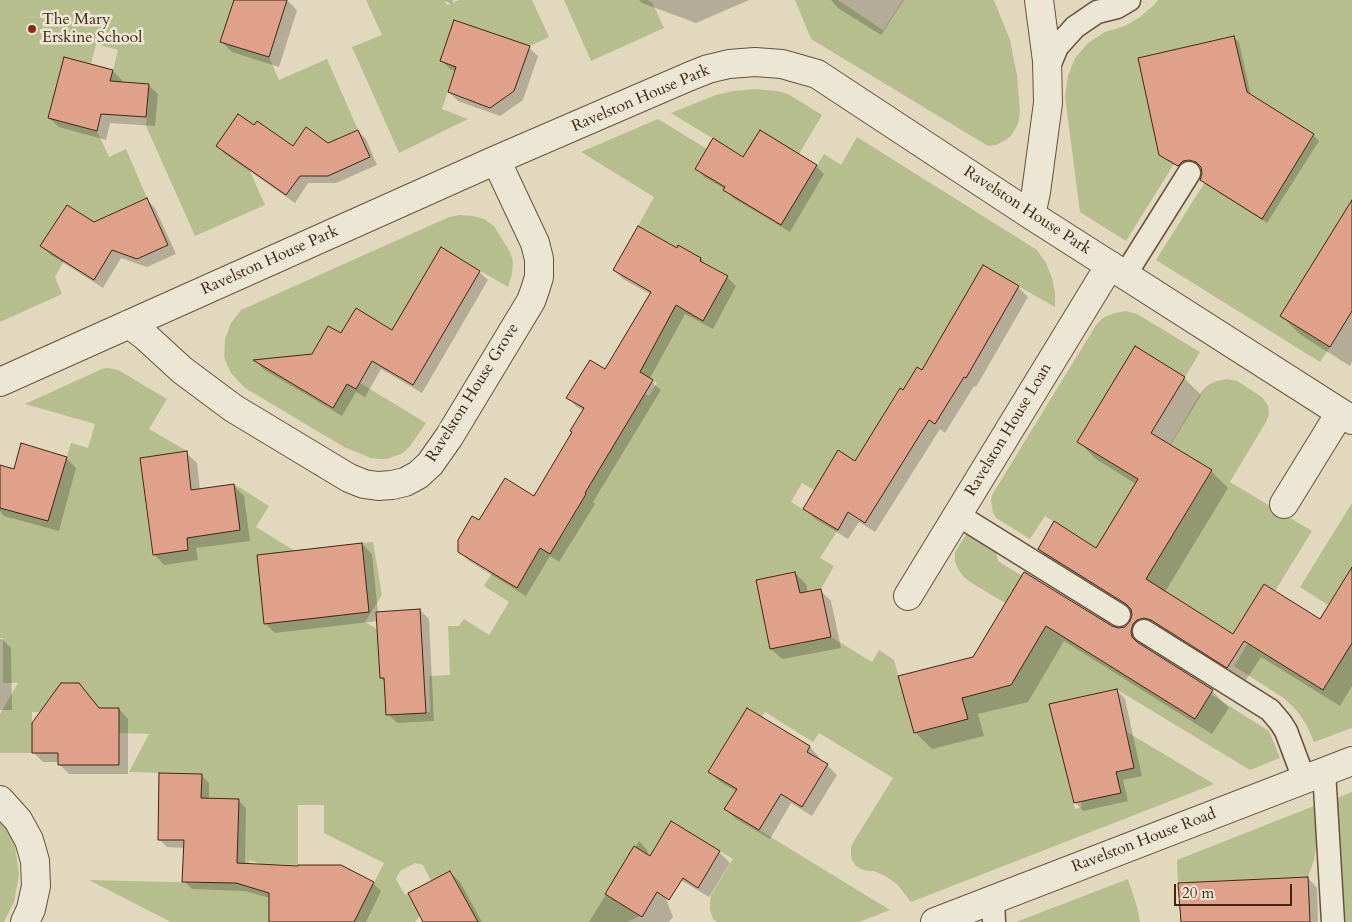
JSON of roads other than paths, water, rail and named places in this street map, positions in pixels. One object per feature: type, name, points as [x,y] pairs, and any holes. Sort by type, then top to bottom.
[{"type":"street","points":[[1031,215],[1048,103],[1048,71],[1044,27],[1039,0]]},
{"type":"street","name":"Ravelston House Park","points":[[0,382],[496,160],[708,69],[729,64],[755,62],[782,64],[817,74],[1031,215],[1346,417]]},
{"type":"street","name":"Ravelston House Grove","points":[[130,324],[182,370],[233,408],[349,478],[364,484],[378,486],[405,482],[418,475],[430,464],[450,437],[531,301],[539,277],[539,259],[535,243],[496,160]]},
{"type":"street","name":"Ravelston House Loan","points":[[908,596],[958,514],[1118,270]]},
{"type":"street","points":[[1284,504],[1346,417]]},
{"type":"street","name":"Ravelston House Road","points":[[936,922],[994,911],[1314,775],[1352,761]]},
{"type":"street","points":[[0,800],[18,820],[29,840],[35,861],[36,886],[25,922]]},
{"type":"lane","points":[[1048,71],[1057,47],[1075,27],[1097,12],[1116,7],[1128,0]]},
{"type":"lane","points":[[1118,270],[1189,173]]},
{"type":"lane","points":[[958,514],[1119,616]]},
{"type":"lane","points":[[1144,631],[1270,710],[1281,723],[1314,775],[1333,922]]},
{"type":"place","name":"The Mary Erskine School","points":[[32,29]]}]
